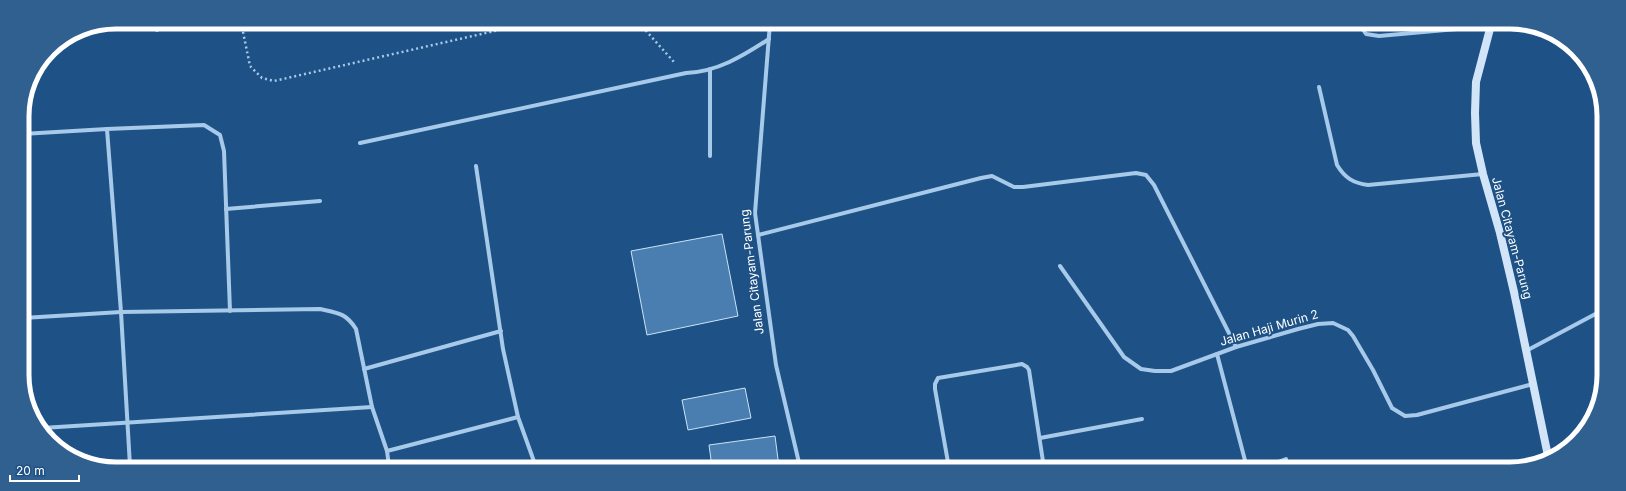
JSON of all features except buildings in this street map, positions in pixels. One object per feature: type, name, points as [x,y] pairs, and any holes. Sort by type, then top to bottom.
[{"type":"main road","name":"Jalan Citayam-Parung","points":[[1490,29],[1481,58],[1476,90],[1476,143],[1483,174],[1500,233],[1548,454]]},
{"type":"street","name":"Jalan Citayam-Parung","points":[[770,29],[755,213],[776,365],[799,462]]},
{"type":"street","points":[[1363,29],[1366,34],[1379,36],[1457,29]]},
{"type":"street","points":[[360,143],[686,73],[700,72],[740,58],[769,39]]},
{"type":"street","points":[[710,69],[710,156]]},
{"type":"street","points":[[1319,87],[1337,165],[1342,174],[1351,181],[1357,184],[1368,185],[1483,174]]},
{"type":"street","points":[[29,134],[204,125],[220,135],[224,152],[230,311]]},
{"type":"street","points":[[107,129],[121,312],[130,462]]},
{"type":"street","points":[[476,166],[503,350],[518,417],[534,462]]},
{"type":"street","points":[[758,235],[992,176],[1014,187],[1023,187],[1136,173],[1146,175],[1154,185],[1236,347]]},
{"type":"street","points":[[226,209],[320,201]]},
{"type":"street","name":"Jalan Haji Murin 2","points":[[1060,266],[1124,357],[1141,369],[1171,371],[1236,347],[1318,324],[1333,323],[1348,330],[1353,336],[1373,370],[1392,408],[1405,416],[1417,415],[1533,384]]},
{"type":"street","points":[[29,318],[121,312],[320,309],[338,313],[350,319],[356,329],[372,407],[388,451],[389,462]]},
{"type":"street","points":[[1526,351],[1597,313]]},
{"type":"street","points":[[364,369],[484,334],[501,331]]},
{"type":"street","points":[[1217,354],[1245,462]]},
{"type":"street","points":[[948,462],[935,389],[935,384],[938,378],[1022,364],[1029,370],[1043,462]]},
{"type":"street","points":[[47,428],[372,407]]},
{"type":"street","points":[[388,451],[518,417]]},
{"type":"street","points":[[1040,438],[1142,419]]},
{"type":"street","points":[[1278,462],[1286,459]]},
{"type":"path","points":[[242,29],[250,66],[262,78],[274,81],[504,29]]},
{"type":"path","points":[[645,29],[686,73]]}]
